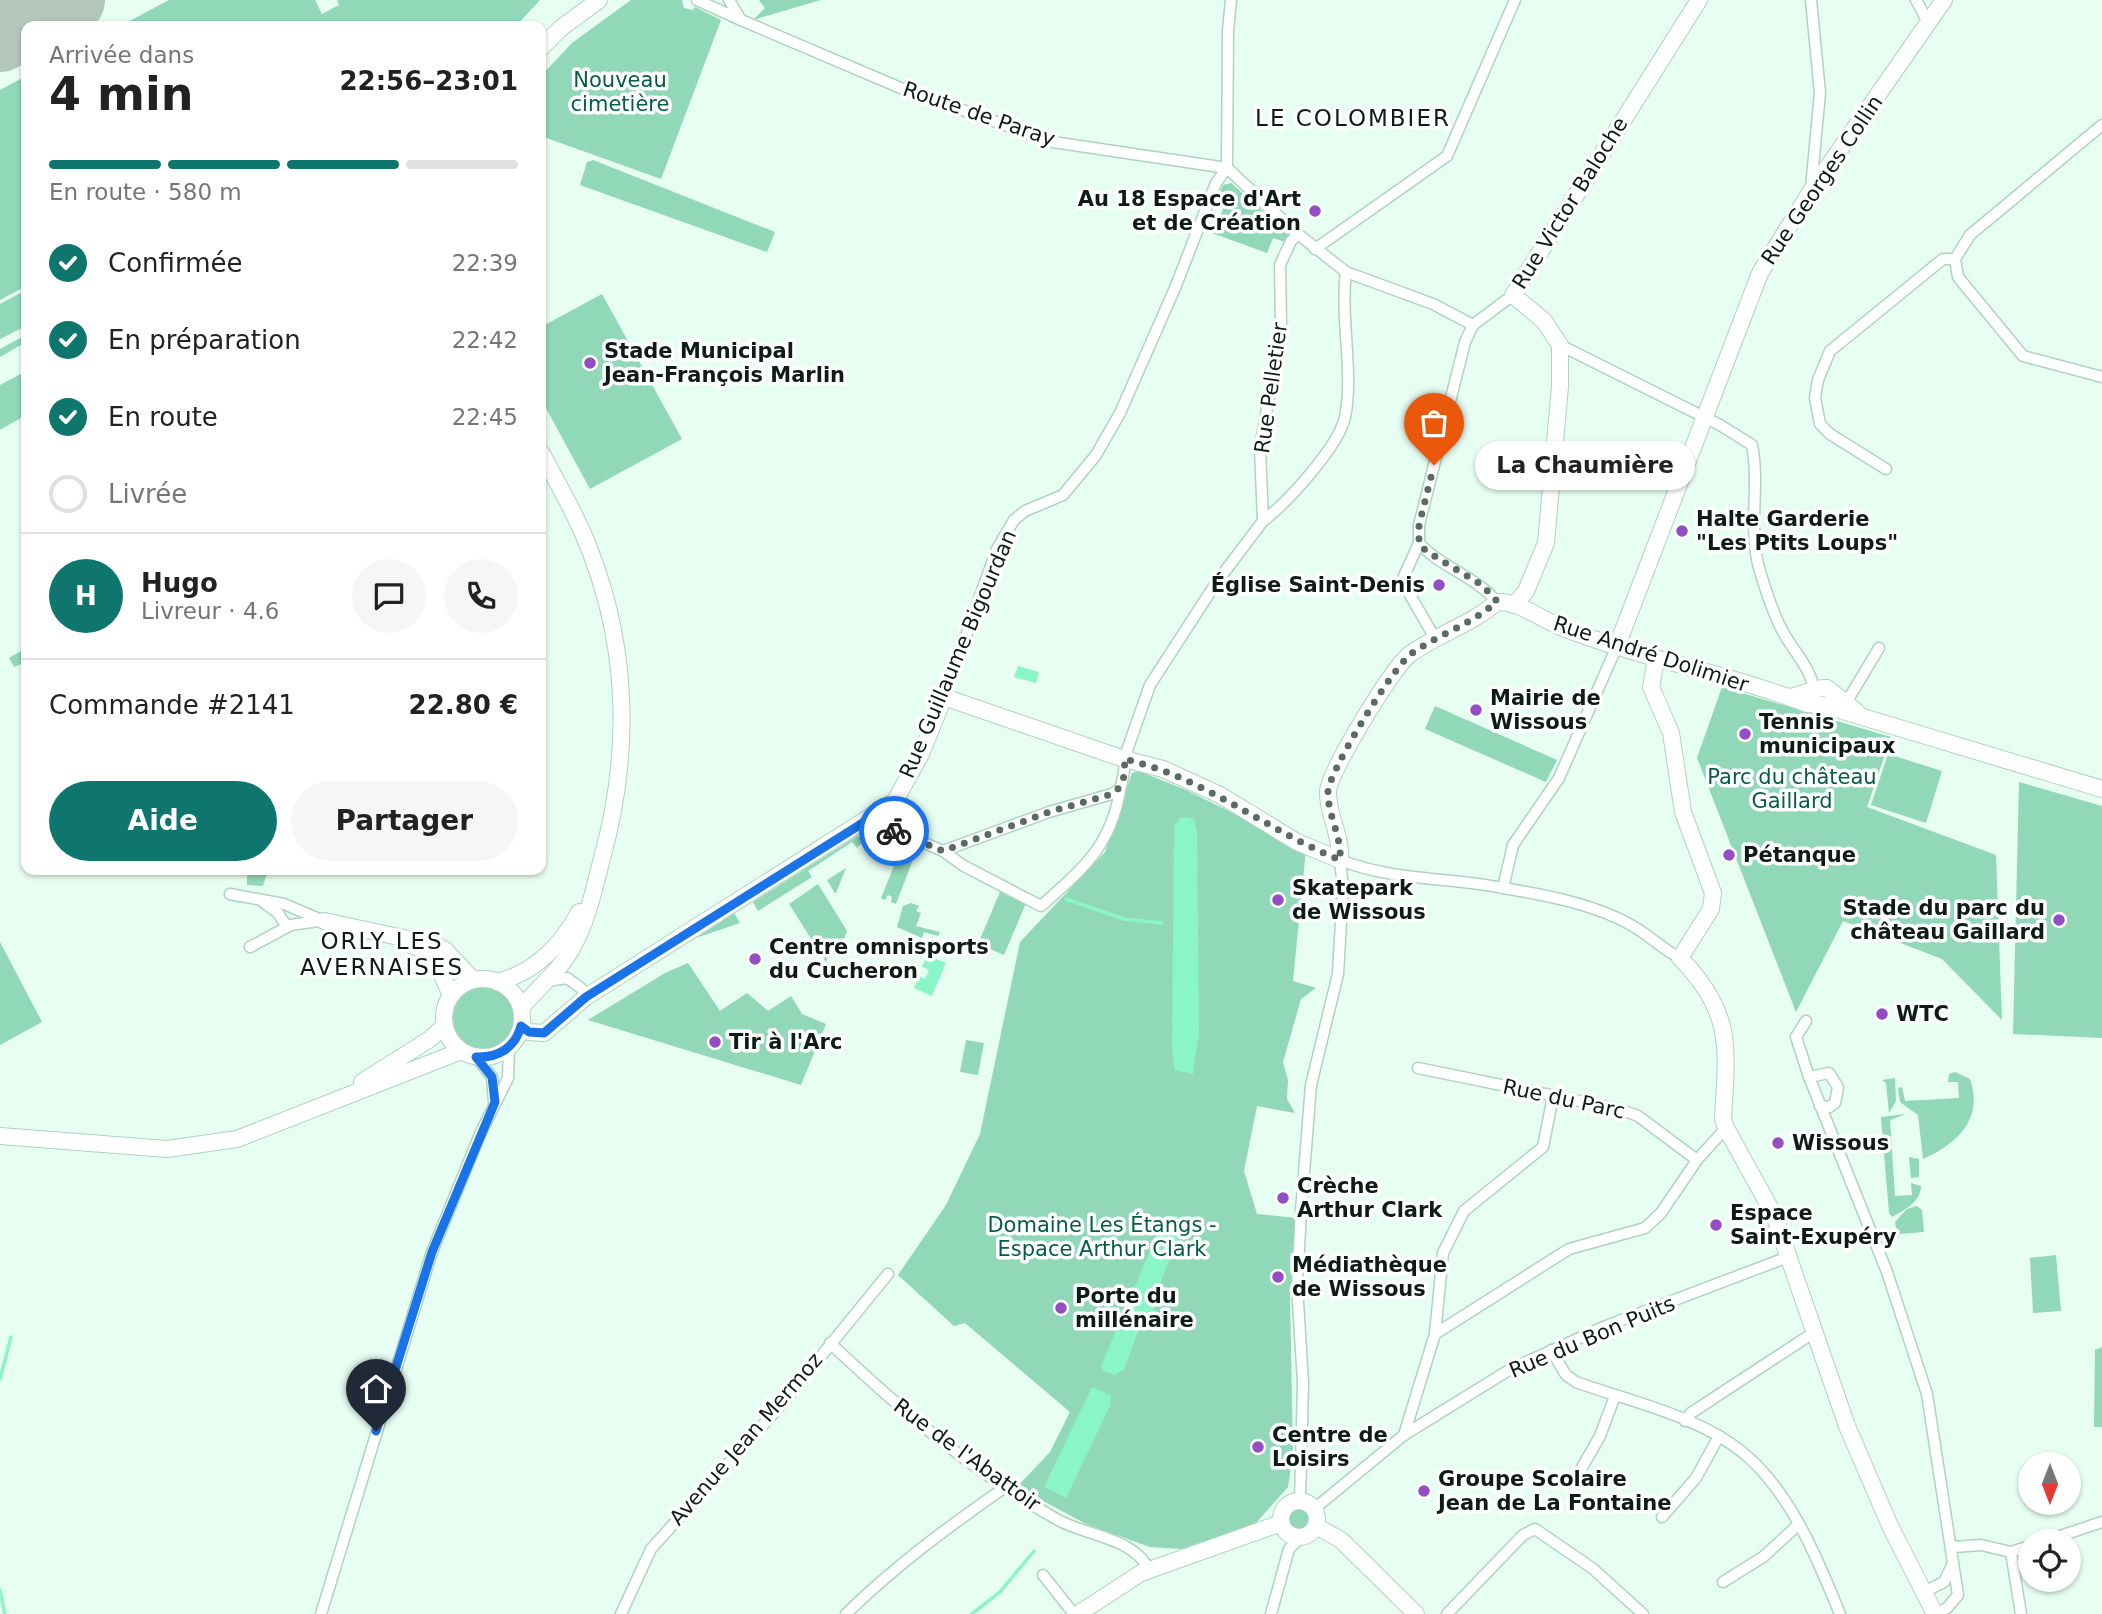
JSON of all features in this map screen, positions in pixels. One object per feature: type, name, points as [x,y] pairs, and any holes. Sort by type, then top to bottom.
[{"type":"street","points":[[546,43],[561,28],[599,0]]},
{"type":"street","name":"Route de Paray","points":[[697,0],[903,89],[1053,142],[1227,168]]},
{"type":"street","points":[[729,0],[741,20]]},
{"type":"street","points":[[1231,0],[1228,31],[1227,168],[1315,249],[1346,272],[1433,304],[1473,324],[1465,342],[1419,525],[1419,543],[1404,576],[1410,595],[1436,640]]},
{"type":"street","points":[[1315,249],[1447,156],[1516,0]]},
{"type":"street","name":"Rue Victor Baloche","points":[[1473,324],[1513,295],[1699,0]]},
{"type":"street","points":[[1811,0],[1820,93],[1811,191]]},
{"type":"street","points":[[1916,0],[1928,22]]},
{"type":"street","name":"Rue Georges Collin","points":[[1617,646],[1760,273],[1811,191],[1944,0]]},
{"type":"street","points":[[2102,125],[1970,235],[1955,258],[1958,277],[2023,356],[2102,377]]},
{"type":"street","name":"Rue Guillaume Bigourdan","points":[[521,1026],[529,1032],[544,1033],[586,997],[895,801],[921,754],[997,549],[1014,520],[1025,511],[1063,495],[1096,456],[1120,413],[1175,288],[1216,183],[1227,168]]},
{"type":"street","name":"Rue Pelletier","points":[[1263,522],[1260,449],[1281,325],[1280,265],[1290,241],[1298,234]]},
{"type":"street","points":[[1886,469],[1830,434],[1820,424],[1815,398],[1822,364],[1841,340],[1942,259],[1955,258]]},
{"type":"street","points":[[869,819],[943,851],[964,866],[1041,906],[1091,861],[1106,839],[1126,769],[1124,759],[1150,685],[1216,583],[1263,522],[1279,509],[1317,465],[1345,419],[1343,299],[1346,272]]},
{"type":"street","points":[[1513,295],[1550,328],[1560,345],[1560,386],[1546,543],[1526,591],[1514,605]]},
{"type":"street","points":[[1560,345],[1747,439],[1752,445],[1754,532],[1758,563],[1780,626],[1793,651],[1811,673],[1814,689],[1806,694],[1790,697]]},
{"type":"street","points":[[521,1008],[572,949],[587,914],[612,818],[621,753],[622,693],[618,657],[603,590],[592,556],[546,462]]},
{"type":"street","points":[[1416,1614],[1350,1548],[1316,1526],[1307,1505],[1297,1285],[1311,1086],[1338,974],[1343,888],[1340,841],[1328,793],[1331,781],[1345,751],[1408,656],[1472,621],[1497,601],[1482,585],[1426,551],[1419,543]]},
{"type":"street","name":"Rue André Dolimier","points":[[1497,601],[1514,605],[1561,628],[1656,659],[1790,697],[1840,706],[1868,719],[2102,789]]},
{"type":"street","points":[[1503,888],[1513,845],[1559,778],[1617,646]]},
{"type":"street","points":[[1840,706],[1880,648]]},
{"type":"street","points":[[1656,659],[1651,687],[1671,733],[1683,812],[1713,893],[1711,909],[1680,958]]},
{"type":"street","name":"Rue André Dolimier","points":[[1814,689],[1827,688],[1840,706]]},
{"type":"street","points":[[944,697],[1124,759],[1163,769],[1220,795],[1297,842],[1340,860],[1393,875],[1503,888],[1609,916],[1634,927],[1680,958],[1710,998],[1725,1032],[1728,1057],[1723,1119],[1726,1128],[1769,1205],[1853,1439],[1891,1528],[1936,1614],[1947,1608],[1958,1595],[1953,1547],[1927,1394],[1882,1260],[1820,1106],[1796,1037],[1806,1021]]},
{"type":"street","points":[[943,851],[1120,789]]},
{"type":"street","points":[[495,1102],[492,1077],[450,1040],[444,1026],[443,1015],[451,995],[473,980],[497,982],[523,972],[556,946],[573,924],[596,879]]},
{"type":"street","points":[[230,894],[284,904],[324,921]]},
{"type":"street","points":[[264,902],[278,913],[287,928]]},
{"type":"street","points":[[250,947],[308,920],[324,921],[436,945],[445,950],[473,980]]},
{"type":"street","points":[[382,933],[428,952],[439,966],[451,995]]},
{"type":"street","points":[[544,981],[567,978],[581,988],[586,997]]},
{"type":"street","points":[[321,1614],[432,1252],[495,1102],[508,1078],[509,1047],[521,1026],[521,1008],[512,992],[497,982]]},
{"type":"street","points":[[327,1104],[408,1053],[444,1026]]},
{"type":"street","points":[[0,1136],[167,1149],[199,1146],[260,1132],[327,1104],[468,1054],[494,1056],[509,1047]]},
{"type":"street","name":"Rue du Parc","points":[[1418,1068],[1619,1109],[1638,1116],[1697,1160]]},
{"type":"street","points":[[1809,1077],[1829,1073],[1838,1087],[1835,1103],[1829,1107],[1820,1106]]},
{"type":"street","points":[[1404,1435],[1435,1334],[1443,1253],[1464,1211],[1543,1147],[1553,1096]]},
{"type":"street","points":[[1435,1334],[1569,1249],[1636,1231],[1661,1213],[1697,1160],[1726,1128]]},
{"type":"street","name":"Rue du Bon Puits","points":[[1307,1505],[1404,1435],[1509,1370],[1550,1350],[1788,1257]]},
{"type":"street","name":"Avenue Jean Mermoz","points":[[621,1614],[651,1549],[782,1404],[888,1274]]},
{"type":"street","points":[[1685,1421],[1690,1413],[1813,1333]]},
{"type":"street","name":"Rue de l'Abattoir","points":[[830,1343],[895,1404],[1004,1488],[1060,1521],[1136,1551],[1149,1570]]},
{"type":"street","points":[[1550,1350],[1566,1375],[1576,1382],[1685,1421],[1718,1436],[1748,1456],[1766,1477],[1798,1525],[1840,1614]]},
{"type":"street","points":[[1580,1471],[1600,1436],[1615,1396]]},
{"type":"street","points":[[1662,1517],[1707,1463],[1718,1436]]},
{"type":"street","points":[[846,1614],[880,1580],[938,1534],[1004,1488]]},
{"type":"street","points":[[1300,1538],[1288,1534],[1281,1523],[1284,1507],[1307,1505]]},
{"type":"street","points":[[2081,1529],[2102,1522]]},
{"type":"street","points":[[1043,1575],[1076,1614],[1117,1586],[1149,1570],[1281,1523]]},
{"type":"street","points":[[1723,1582],[1763,1557],[1798,1525]]},
{"type":"street","points":[[1271,1614],[1289,1549],[1316,1526]]},
{"type":"street","points":[[1447,1614],[1523,1535],[1535,1529],[1592,1568],[1643,1614]]},
{"type":"street","points":[[1953,1547],[1981,1545],[2011,1552],[2018,1550]]},
{"type":"street","points":[[2011,1552],[2021,1614]]},
{"type":"street","points":[[1924,1592],[1944,1582],[1954,1560]]},
{"type":"green space","points":[[169,0],[315,0],[322,14],[339,5],[337,0],[540,0],[521,21],[129,21]]},
{"type":"green space","name":"Nouveau cimetière","points":[[631,0],[682,0],[684,8],[693,10],[695,7],[721,20],[661,179],[546,138],[546,71],[572,43]]},
{"type":"green space","points":[[759,0],[821,0],[753,20],[765,8]]},
{"type":"green space","points":[[21,79],[21,289],[0,300],[0,90]]},
{"type":"green space","points":[[593,160],[775,232],[767,252],[580,185],[587,162]]},
{"type":"green space","points":[[1231,183],[1289,234],[1285,242],[1273,238],[1267,253],[1201,229],[1205,221],[1216,225],[1227,201],[1218,197],[1223,185]]},
{"type":"green space","points":[[21,293],[21,328],[0,339],[0,304]]},
{"type":"green space","name":"Stade Municipal Jean-François Marlin","points":[[602,294],[682,439],[590,489],[546,408],[546,324]]},
{"type":"green space","points":[[21,338],[21,345],[0,357],[0,349]]},
{"type":"green space","points":[[21,374],[21,418],[0,430],[0,385]]},
{"type":"green space","points":[[21,651],[21,664],[14,667],[9,658]]},
{"type":"green space","name":"Parc du château Gaillard","points":[[1722,687],[1891,737],[1867,807],[1996,855],[2002,1020],[1942,959],[1843,921],[1796,1012],[1697,758]]},
{"type":"green space","points":[[1435,706],[1557,760],[1546,782],[1425,729]]},
{"type":"green space","points":[[1888,754],[1942,771],[1926,823],[1871,805]]},
{"type":"green space","name":"Domaine Les Étangs - Espace Arthur Clark","points":[[1139,771],[1186,790],[1306,849],[1293,981],[1316,988],[1301,999],[1283,1062],[1288,1080],[1287,1099],[1295,1113],[1257,1106],[1244,1171],[1257,1214],[1296,1218],[1290,1297],[1293,1453],[1288,1487],[1255,1524],[1181,1549],[1150,1547],[1088,1525],[1017,1487],[1050,1452],[1070,1412],[965,1323],[954,1326],[898,1275],[946,1205],[980,1134],[1020,942],[1105,852],[1132,773]]},
{"type":"green space","name":"Stade du parc du château Gaillard","points":[[2019,782],[2102,806],[2102,1038],[2013,1034]]},
{"type":"green space","points":[[876,827],[888,832],[880,848],[873,844],[872,831]]},
{"type":"green space","points":[[857,836],[864,840],[857,848],[852,842],[808,871],[812,877],[758,911],[753,902]]},
{"type":"green space","points":[[895,839],[917,849],[896,904],[891,902],[892,897],[888,895],[885,900],[881,898],[896,861],[889,857]]},
{"type":"green space","points":[[846,868],[836,893],[835,893],[827,880]]},
{"type":"green space","points":[[247,875],[266,875],[263,886],[247,885]]},
{"type":"green space","points":[[818,884],[847,931],[843,941],[836,938],[826,962],[789,904]]},
{"type":"green space","points":[[1000,892],[1026,903],[1004,955],[978,944]]},
{"type":"green space","points":[[911,903],[919,906],[916,911],[921,913],[916,926],[940,932],[938,936],[924,932],[922,938],[897,927],[903,906]]},
{"type":"green space","points":[[734,913],[740,923],[696,938]]},
{"type":"green space","points":[[0,942],[42,1022],[0,1045]]},
{"type":"green space","points":[[688,963],[720,1011],[747,993],[768,1011],[791,996],[802,1014],[826,1024],[801,1085],[588,1020],[665,973]]},
{"type":"green space","points":[[484,987],[496,989],[506,996],[513,1006],[513,1030],[506,1040],[496,1047],[484,1049],[472,1047],[462,1040],[455,1030],[453,1018],[455,1006],[462,996],[472,989]]},
{"type":"green space","points":[[966,1040],[984,1043],[978,1075],[960,1072]]},
{"type":"green space","points":[[1955,1072],[1970,1079],[1973,1106],[1970,1118],[1957,1138],[1923,1159],[1918,1115],[1900,1102],[1898,1088],[1902,1087],[1905,1101],[1959,1098],[1958,1082],[1948,1082],[1949,1074]]},
{"type":"green space","points":[[1895,1078],[1896,1101],[1889,1113],[1886,1083],[1882,1080]]},
{"type":"green space","points":[[1906,1114],[1890,1120],[1895,1196],[1912,1195],[1911,1183],[1921,1186],[1918,1197],[1911,1205],[1892,1217],[1889,1213],[1881,1117]]},
{"type":"green space","points":[[1909,1157],[1919,1159],[1919,1177],[1911,1178]]},
{"type":"green space","points":[[1917,1206],[1922,1210],[1924,1232],[1899,1234],[1898,1240],[1895,1222],[1907,1209]]},
{"type":"green space","points":[[2056,1255],[2061,1311],[2033,1313],[2030,1258]]},
{"type":"green space","points":[[2102,1347],[2102,1427],[2094,1427],[2095,1350]]},
{"type":"green space","points":[[1299,1507],[1308,1510],[1311,1519],[1308,1528],[1299,1531],[1290,1528],[1287,1519],[1290,1510]]},
{"type":"shaded area","points":[[1018,666],[1039,672],[1036,683],[1014,677]]},
{"type":"shaded area","points":[[1180,818],[1194,819],[1197,834],[1199,1033],[1193,1074],[1175,1070],[1172,1048],[1174,826]]},
{"type":"shaded area","points":[[927,955],[946,963],[932,996],[914,988],[919,976],[925,979],[929,970],[922,967]]},
{"type":"shaded area","points":[[1165,1216],[1177,1216],[1185,1221],[1158,1289],[1153,1311],[1137,1334],[1124,1369],[1115,1375],[1103,1371],[1101,1366]]},
{"type":"shaded area","points":[[1092,1387],[1111,1395],[1110,1406],[1066,1498],[1044,1487]]},
{"type":"waterway","points":[[1066,899],[1124,919],[1161,923]]},
{"type":"waterway","points":[[0,1379],[11,1337]]},
{"type":"waterway","points":[[972,1614],[1000,1592],[1034,1551]]},
{"type":"waterway","points":[[0,1590],[5,1614]]},
{"type":"runway","points":[[30,21],[70,0]]},
{"type":"runway","points":[[0,37],[21,26]]},
{"type":"way so far","points":[[894,831],[943,851],[1049,812],[1112,794],[1120,789],[1126,769],[1124,759],[1163,769],[1189,780],[1220,795],[1278,832],[1340,860],[1340,841],[1328,793],[1345,751],[1408,656],[1472,621],[1497,601],[1482,585],[1426,551],[1419,543],[1419,525],[1434,465]]},
{"type":"place","name":"Au 18 Espace d'Art et de Création","points":[[1315,211]]},
{"type":"place","name":"Stade Municipal Jean-François Marlin","points":[[590,363]]},
{"type":"place","name":"La Chaumière","points":[[1434,465]]},
{"type":"place","name":"Halte Garderie \"Les Ptits Loups\"","points":[[1682,531]]},
{"type":"place","name":"Église Saint-Denis","points":[[1439,585]]},
{"type":"place","name":"Mairie de Wissous","points":[[1476,710]]},
{"type":"place","name":"Tennis municipaux","points":[[1745,734]]},
{"type":"place","name":"Pétanque","points":[[1729,855]]},
{"type":"place","name":"Skatepark de Wissous","points":[[1278,900]]},
{"type":"place","name":"Stade du parc du château Gaillard","points":[[2059,920]]},
{"type":"place","name":"Centre omnisports du Cucheron","points":[[755,959]]},
{"type":"place","name":"WTC","points":[[1882,1014]]},
{"type":"place","name":"Tir à l'Arc","points":[[715,1042]]},
{"type":"place","name":"Wissous","points":[[1778,1143]]},
{"type":"place","name":"Crèche Arthur Clark","points":[[1283,1198]]},
{"type":"place","name":"Espace Saint-Exupéry","points":[[1716,1225]]},
{"type":"place","name":"Médiathèque de Wissous","points":[[1278,1277]]},
{"type":"place","name":"Porte du millénaire","points":[[1061,1308]]},
{"type":"place","name":"Centre de Loisirs","points":[[1258,1447]]},
{"type":"place","name":"Groupe Scolaire Jean de La Fontaine","points":[[1424,1491]]},
{"type":"district","name":"LE COLOMBIER","points":[[1353,118]]},
{"type":"district","name":"ORLY LES AVERNAISES","points":[[382,954]]},
{"type":"route","points":[[376,1431],[432,1252],[449,1206],[495,1102],[492,1077],[476,1057],[494,1056],[502,1052],[514,1041],[521,1026],[529,1032],[544,1033],[586,997],[869,819],[894,831]]}]
